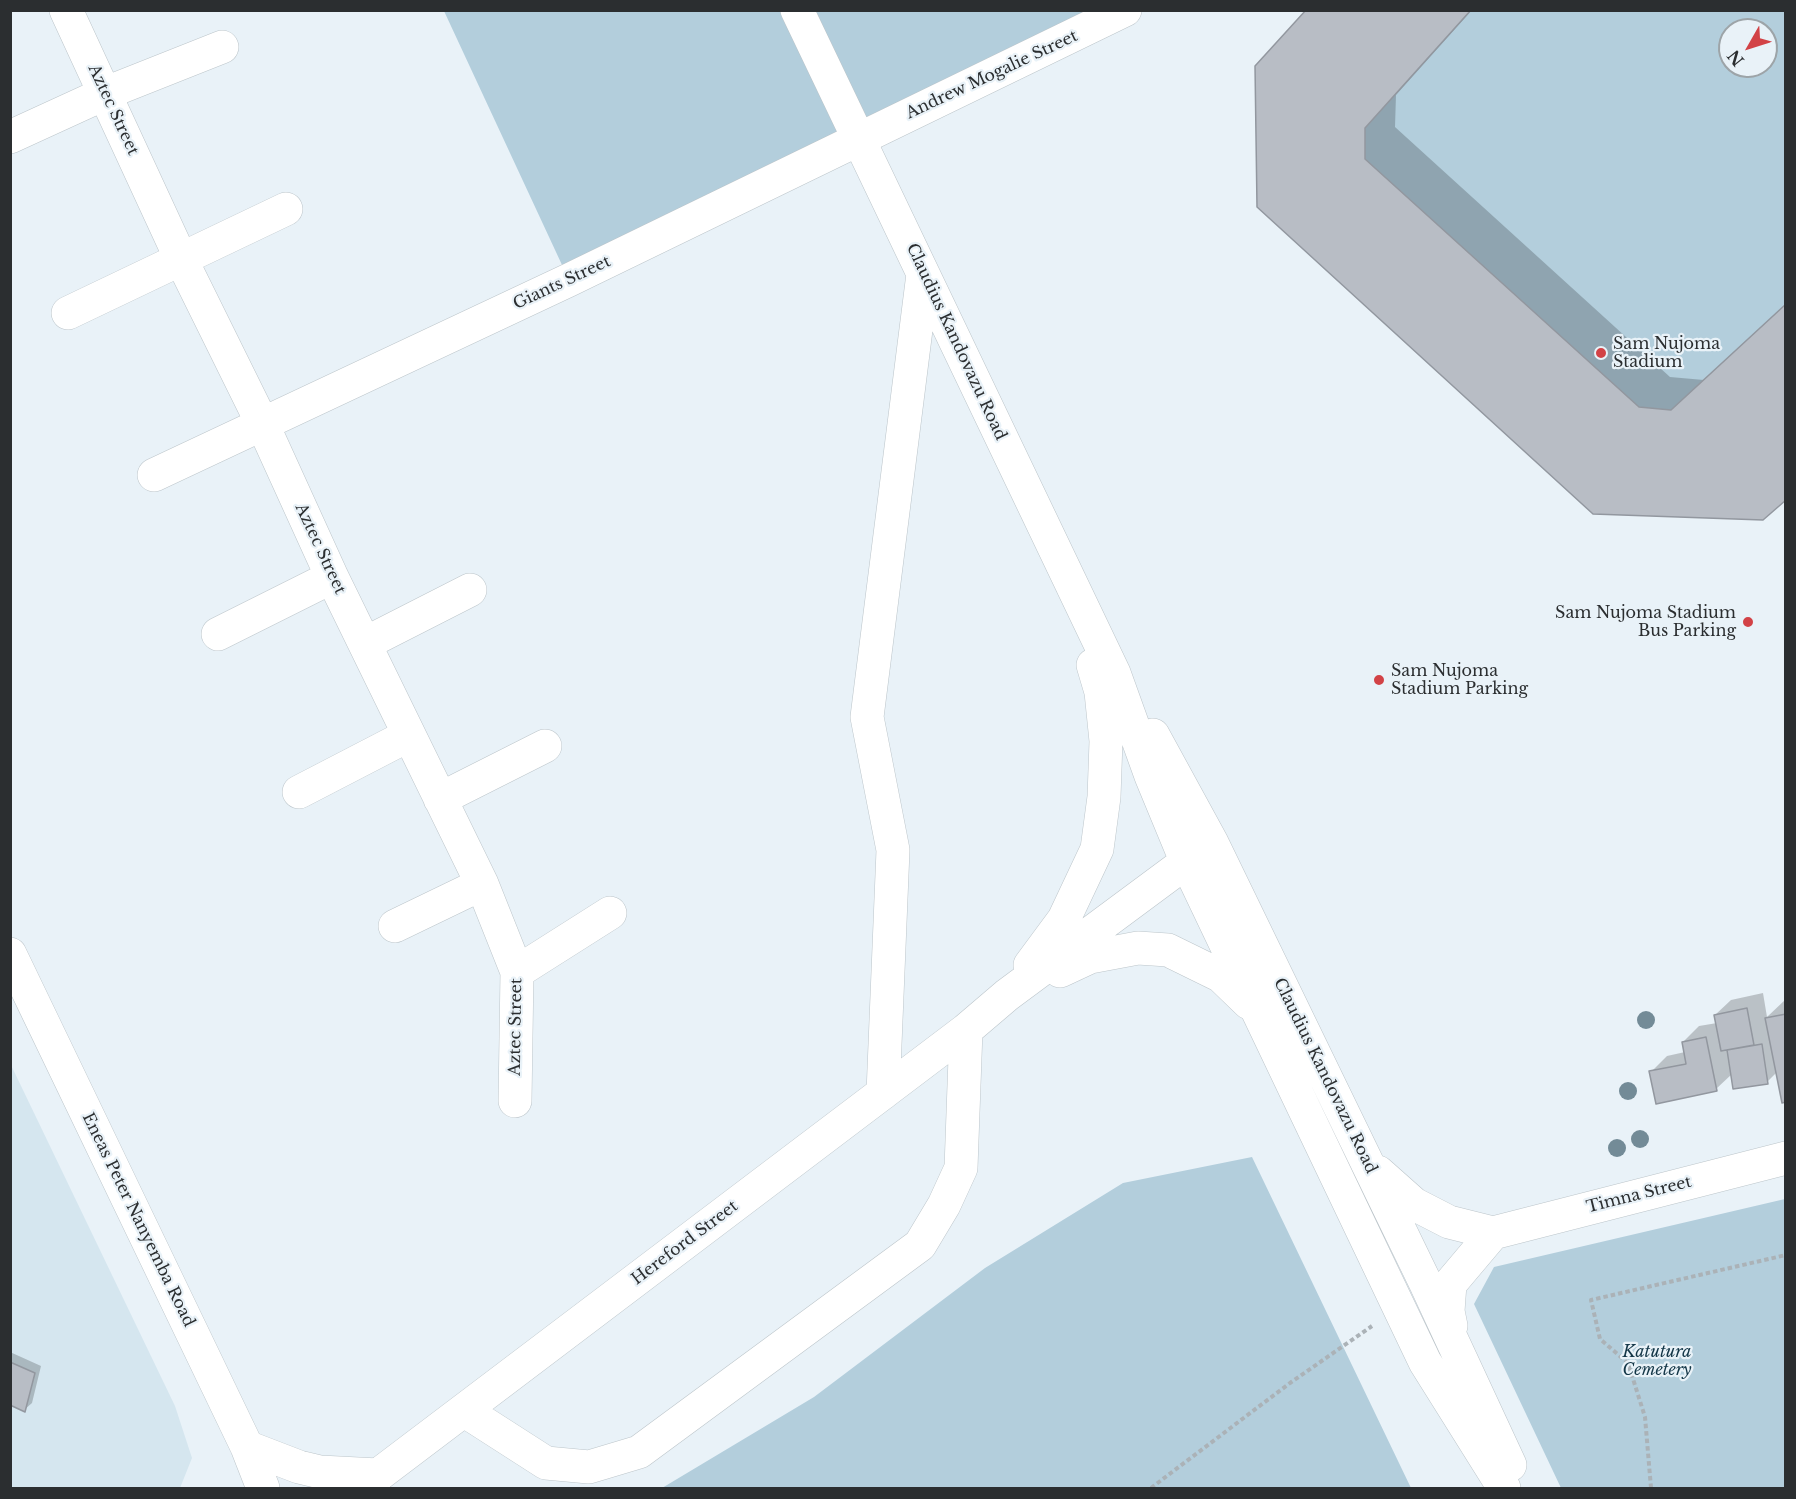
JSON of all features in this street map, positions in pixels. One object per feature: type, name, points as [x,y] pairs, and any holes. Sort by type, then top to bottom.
[{"type":"street","name":"Aztec Street","points":[[66,10],[181,259],[262,423],[332,577],[482,884],[518,972],[515,1101]]},
{"type":"street","name":"Claudius Kandovazu Road","points":[[797,10],[1114,673],[1151,776],[1199,853],[1365,1157],[1521,1488]]},
{"type":"street","name":"Andrew Mogalie Street","points":[[858,138],[1125,10]]},
{"type":"street","points":[[10,137],[106,93],[222,47]]},
{"type":"street","name":"Giants Street","points":[[154,475],[569,280],[858,138]]},
{"type":"street","points":[[68,313],[286,209]]},
{"type":"street","points":[[883,1093],[893,850],[867,717],[923,274]]},
{"type":"street","points":[[218,633],[332,577]]},
{"type":"street","points":[[1007,995],[1064,920],[1096,849],[1104,797],[1105,731],[1101,692],[1072,586]]},
{"type":"street","points":[[366,643],[470,590]]},
{"type":"street","points":[[300,792],[409,735]]},
{"type":"street","points":[[440,799],[545,746]]},
{"type":"street","points":[[1007,995],[1199,853]]},
{"type":"street","name":"Claudius Kandovazu Road","points":[[1199,853],[1261,1014],[1425,1362],[1504,1488]]},
{"type":"street","points":[[395,926],[482,884]]},
{"type":"street","points":[[518,972],[610,913]]},
{"type":"street","points":[[1007,995],[1090,957],[1138,948],[1168,950],[1221,976],[1261,1014]]},
{"type":"street","name":"Eneas Peter Nanyemba Road","points":[[10,954],[247,1447],[263,1488]]},
{"type":"street","name":"Hereford Street","points":[[370,1482],[966,1030],[1007,995]]},
{"type":"street","points":[[465,1411],[546,1463],[589,1467],[639,1452],[920,1245],[944,1205],[961,1168],[966,1030]]},
{"type":"street","points":[[1365,1157],[1392,1186],[1414,1204],[1449,1222],[1490,1233],[1450,1284],[1448,1311],[1456,1349]]},
{"type":"street","name":"Timna Street","points":[[1374,1254],[1490,1233],[1785,1158]]},
{"type":"street","points":[[247,1447],[310,1469],[370,1482]]},
{"type":"path","points":[[1651,1488],[1645,1417],[1628,1363],[1600,1339],[1591,1300],[1785,1256]]},
{"type":"path","points":[[1151,1488],[1290,1383],[1399,1306]]},
{"type":"shaded area","points":[[10,1063],[175,1406],[192,1458],[180,1488],[11,1488]]},
{"type":"green space","points":[[444,11],[1125,11],[569,280]]},
{"type":"green space","name":"Sam Nujoma Stadium","points":[[1306,11],[1785,11],[1785,500],[1593,514],[1257,207],[1255,66]]},
{"type":"green space","points":[[1252,1157],[1411,1488],[662,1488],[814,1397],[985,1268],[1123,1183]]},
{"type":"green space","name":"Katutura Cemetery","points":[[1785,1199],[1785,1488],[1561,1488],[1474,1304],[1494,1267]]},
{"type":"building","points":[[1306,10],[1471,10],[1365,128],[1365,159],[1639,407],[1671,410],[1786,304],[1786,500],[1763,520],[1593,514],[1257,207],[1255,66]]},
{"type":"building","points":[[1747,1008],[1754,1045],[1721,1051],[1714,1015]]},
{"type":"building","points":[[1786,1014],[1786,1102],[1782,1103],[1765,1018]]},
{"type":"building","points":[[1706,1037],[1717,1091],[1656,1104],[1649,1071],[1686,1064],[1682,1042]]},
{"type":"building","points":[[1762,1044],[1768,1084],[1733,1089],[1727,1050]]},
{"type":"building","points":[[10,1362],[35,1373],[25,1412],[10,1405]]},
{"type":"place","name":"Sam Nujoma Stadium","points":[[1601,353]]},
{"type":"place","name":"Sam Nujoma Stadium Bus Parking","points":[[1748,622]]},
{"type":"place","name":"Sam Nujoma Stadium Parking","points":[[1379,680]]}]
